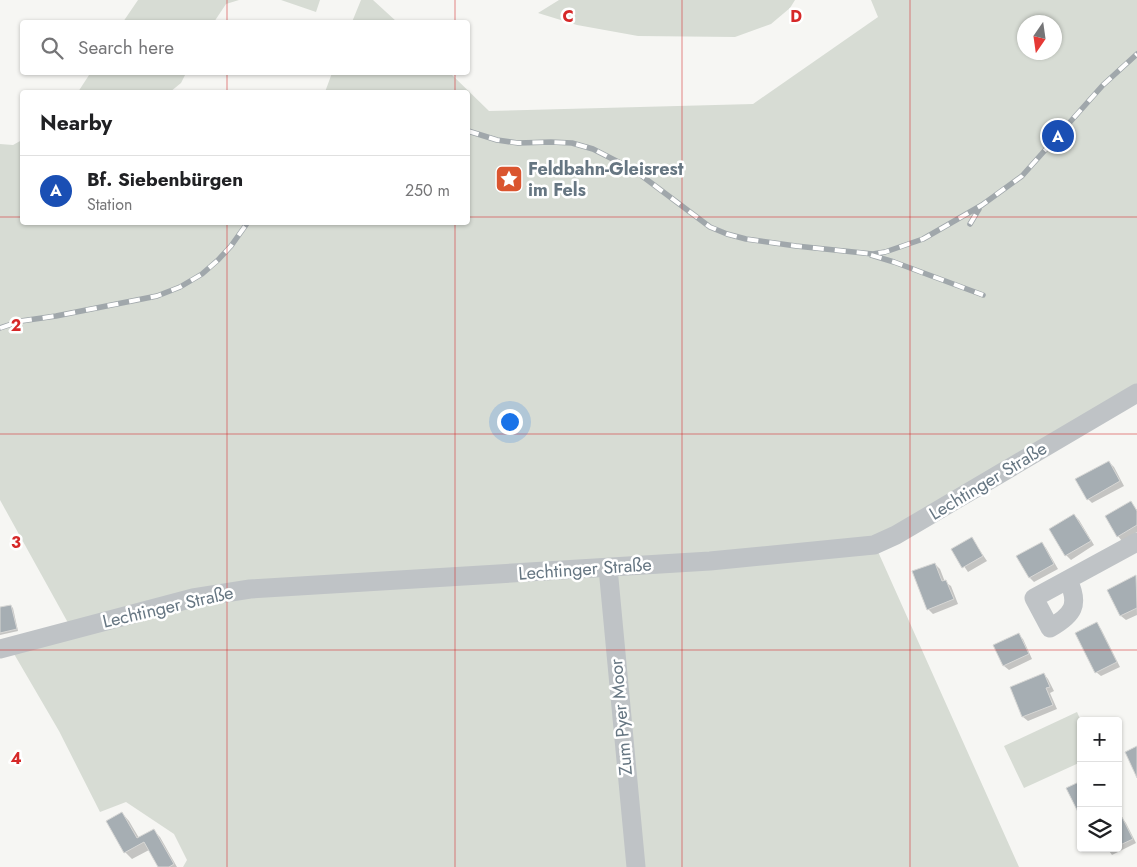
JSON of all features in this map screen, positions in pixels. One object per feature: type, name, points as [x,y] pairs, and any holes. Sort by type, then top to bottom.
[{"type":"street","name":"Lechtinger Straße","points":[[0,649],[193,598],[250,589],[608,568],[793,554],[874,545],[896,535],[1137,393]]},
{"type":"street","points":[[1068,580],[1074,594],[1072,610],[1064,619],[1050,628],[1034,598],[1137,542]]},
{"type":"street","name":"Zum Pyer Moor","points":[[608,568],[636,867]]},
{"type":"shaded area","points":[[138,0],[239,0],[226,4],[215,20],[124,20]]},
{"type":"shaded area","points":[[281,0],[320,0],[316,12]]},
{"type":"shaded area","points":[[361,0],[373,0],[395,20],[353,20]]},
{"type":"shaded area","points":[[559,0],[795,0],[790,8],[771,24],[735,37],[638,36],[577,25],[538,13]]},
{"type":"shaded area","points":[[871,0],[1137,0],[1137,393],[875,545],[1019,867],[183,867],[187,860],[174,834],[126,802],[100,812],[59,731],[10,647],[72,630],[0,500],[0,144],[13,145],[20,141],[20,225],[470,225],[470,92],[489,111],[753,104],[878,17]]},
{"type":"shaded area","points":[[89,75],[185,75],[181,83],[172,90],[79,90]]},
{"type":"shaded area","points":[[331,75],[452,75],[467,90],[326,90]]},
{"type":"shaded area","points":[[1077,712],[1079,717],[1077,717],[1077,764],[1024,788],[1004,746]]},
{"type":"building","points":[[1109,461],[1120,481],[1087,500],[1075,479]]},
{"type":"building","points":[[1131,501],[1137,511],[1137,525],[1117,537],[1105,516]]},
{"type":"building","points":[[1074,514],[1091,541],[1065,556],[1049,529]]},
{"type":"building","points":[[972,537],[983,556],[962,568],[951,549]]},
{"type":"building","points":[[1042,542],[1054,564],[1029,578],[1016,556]]},
{"type":"building","points":[[935,563],[942,581],[946,580],[954,599],[927,610],[912,571]]},
{"type":"building","points":[[1136,575],[1137,608],[1120,616],[1107,590]]},
{"type":"building","points":[[11,605],[17,629],[0,633],[0,607]]},
{"type":"building","points":[[1097,622],[1117,662],[1095,673],[1075,633]]},
{"type":"building","points":[[1019,633],[1029,654],[1003,666],[993,645]]},
{"type":"building","points":[[1044,673],[1050,687],[1046,688],[1053,705],[1022,717],[1010,687]]},
{"type":"building","points":[[1137,746],[1137,778],[1125,752]]},
{"type":"building","points":[[1077,783],[1077,810],[1066,788]]},
{"type":"building","points":[[122,812],[137,838],[154,829],[174,864],[169,867],[158,867],[144,842],[124,853],[106,821]]},
{"type":"building","points":[[1122,817],[1133,839],[1122,844]]},
{"type":"railway","points":[[470,132],[497,140],[518,143],[572,143],[593,149],[634,170],[710,227],[727,234],[746,239],[796,246],[873,254],[885,252],[923,239],[982,205],[1022,176],[1103,85],[1137,54]]},
{"type":"railway","points":[[970,224],[979,209]]},
{"type":"railway","points":[[0,328],[21,321],[157,296],[180,287],[202,274],[218,260],[246,225]]},
{"type":"railway","points":[[871,255],[983,295]]},
{"type":"place","name":"Bf. Siebenbürgen","points":[[1058,136]]},
{"type":"place","name":"Feldbahn-Gleisrest im Fels","points":[[509,179]]}]
